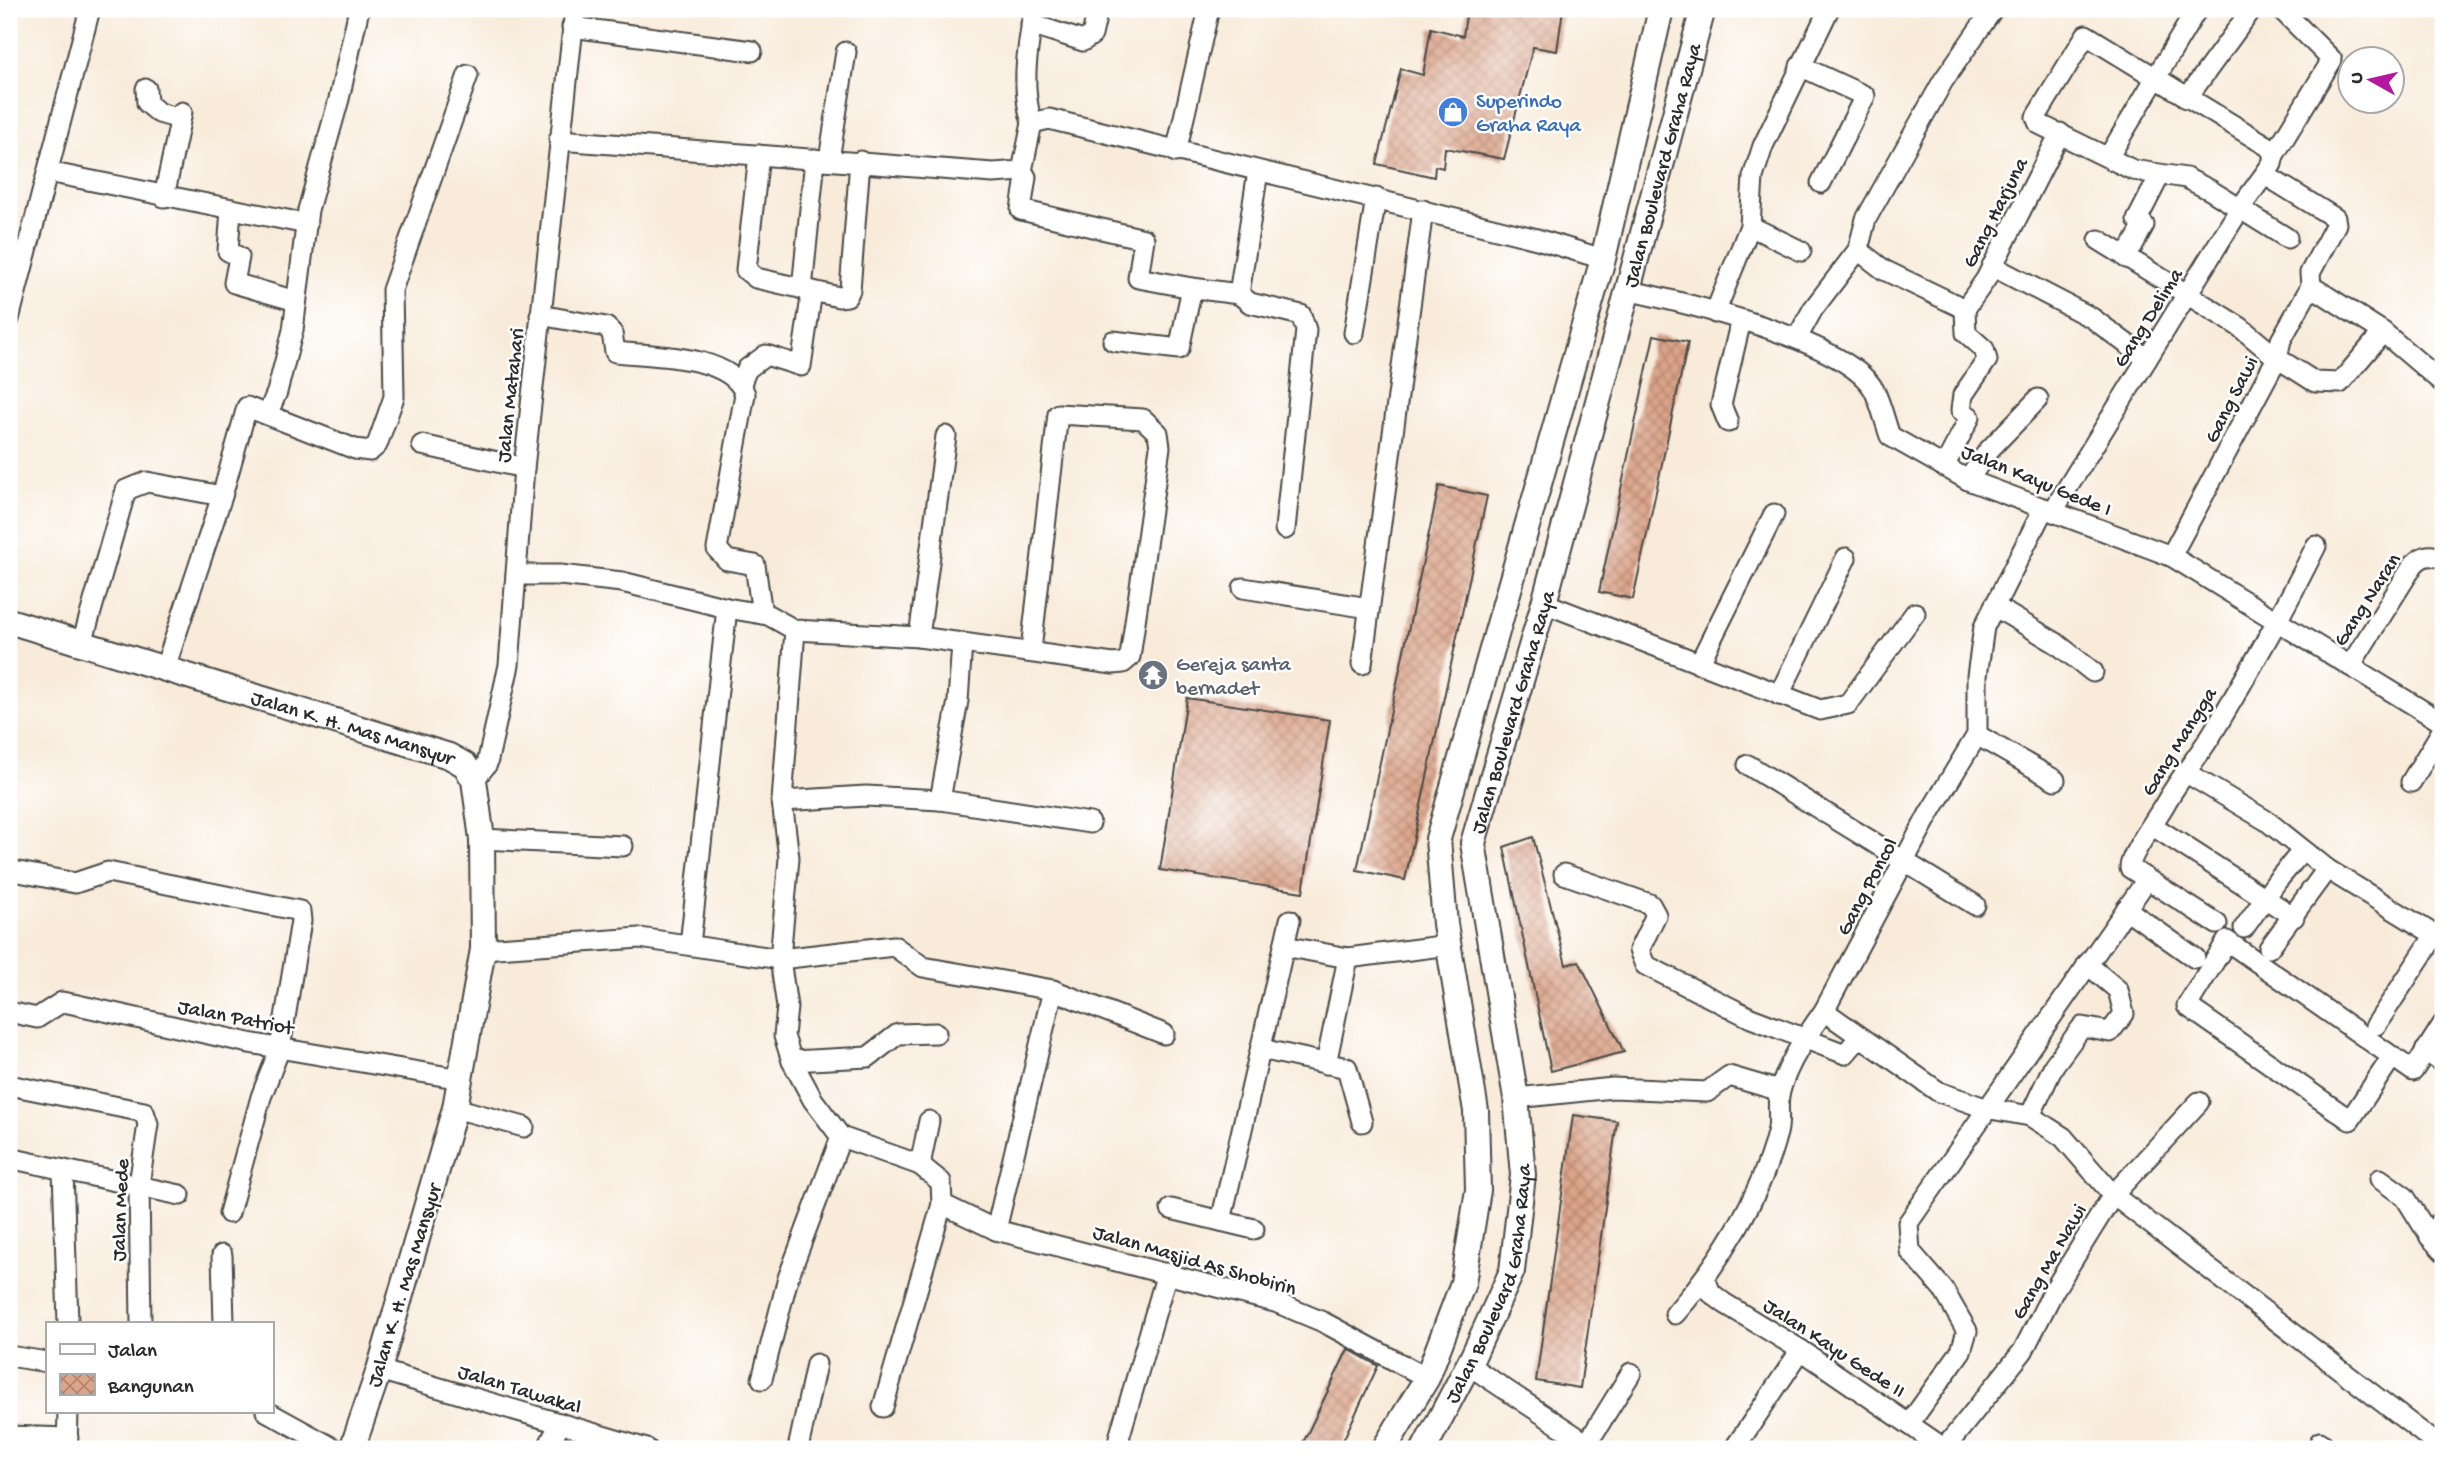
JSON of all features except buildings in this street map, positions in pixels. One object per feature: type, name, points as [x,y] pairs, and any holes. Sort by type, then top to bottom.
[{"type":"main road","name":"Jalan Boulevard Graha Raya","points":[[1384,1449],[1427,1378],[1463,1283],[1478,1190],[1476,1111],[1441,893],[1438,839],[1603,259],[1661,9]]},
{"type":"main road","name":"Jalan Boulevard Graha Raya","points":[[1424,1449],[1512,1271],[1523,1175],[1516,1098],[1473,842],[1544,603],[1703,9]]},
{"type":"main road","name":"Jalan K. H. Mas Mansyur","points":[[9,621],[449,756],[465,765],[474,780],[482,839],[483,949],[461,1079],[379,1370],[352,1449]]},
{"type":"main road","points":[[1438,839],[1473,842]]},
{"type":"street","points":[[9,319],[90,9]]},
{"type":"street","points":[[268,413],[277,392],[296,301],[307,224],[359,9]]},
{"type":"street","points":[[1022,172],[1032,123],[1025,99],[1033,17],[1083,41],[1091,35],[1098,9]]},
{"type":"street","points":[[1176,152],[1209,9]]},
{"type":"street","points":[[1715,313],[1750,226],[1753,177],[1763,146],[1829,9]]},
{"type":"street","points":[[1797,338],[1813,309],[1858,250],[1866,219],[1943,81],[1993,9]]},
{"type":"street","points":[[2109,156],[2197,9]]},
{"type":"street","points":[[2187,98],[2252,9]]},
{"type":"street","name":"Gang Delima","points":[[2049,509],[2188,296],[2241,207],[2265,174],[2272,151],[2332,60],[2281,9]]},
{"type":"street","points":[[574,18],[752,51]]},
{"type":"street","name":"Jalan Matahari","points":[[474,780],[487,764],[509,666],[524,468],[574,18]]},
{"type":"street","points":[[2272,151],[2086,35],[2036,117],[2039,124],[2133,170],[2186,178],[2241,207],[2287,238]]},
{"type":"street","points":[[741,383],[747,369],[766,355],[801,366],[822,160],[846,52]]},
{"type":"street","points":[[1800,66],[1865,96],[1821,183]]},
{"type":"street","points":[[165,668],[222,496],[247,407],[355,449],[370,451],[377,445],[394,397],[392,290],[468,75]]},
{"type":"street","points":[[146,89],[147,103],[159,113],[181,115],[164,197]]},
{"type":"street","points":[[1032,123],[1049,120],[1376,198],[1583,251],[1603,259]]},
{"type":"street","name":"Gang Harjuna","points":[[1965,309],[1992,266],[2060,133]]},
{"type":"street","points":[[559,140],[993,173],[1022,172]]},
{"type":"street","points":[[758,155],[746,270],[756,278],[839,297],[847,296],[850,290],[860,161]]},
{"type":"street","points":[[1240,294],[1258,171]]},
{"type":"street","points":[[48,172],[307,224]]},
{"type":"street","points":[[1022,172],[1026,177],[1021,210],[1144,239],[1138,278],[1240,294],[1250,303],[1301,315],[1306,330],[1285,529]]},
{"type":"street","points":[[2265,174],[2335,218],[2336,223],[2310,273],[2311,286],[2281,340],[2277,358],[2315,383],[2340,383],[2383,332]]},
{"type":"street","points":[[2126,258],[2144,225],[2137,220],[2160,175]]},
{"type":"street","points":[[1354,333],[1376,198]]},
{"type":"street","points":[[231,209],[228,251],[239,257],[234,283],[296,301]]},
{"type":"street","points":[[1362,664],[1423,210]]},
{"type":"street","points":[[1750,226],[1801,251]]},
{"type":"street","name":"Gang Sawi","points":[[2099,240],[2240,327],[2277,358],[2171,556]]},
{"type":"street","points":[[1858,250],[1884,270],[1965,309],[1966,333],[1984,349],[1987,360],[1963,395],[1961,410],[1970,417],[1944,467]]},
{"type":"street","points":[[1992,266],[2092,318],[2147,359]]},
{"type":"street","points":[[2311,286],[2383,332],[2443,383]]},
{"type":"street","points":[[1113,341],[1179,349],[1192,288]]},
{"type":"street","name":"Jalan Kayu Gede I","points":[[1626,290],[1685,302],[1797,338],[1844,363],[1873,389],[1890,436],[1968,480],[2171,556],[2443,723]]},
{"type":"street","points":[[540,315],[606,327],[612,333],[615,352],[673,358],[721,367],[741,383],[745,394],[717,549],[727,559],[755,565],[762,614]]},
{"type":"street","points":[[1728,422],[1721,405],[1741,320]]},
{"type":"street","points":[[1968,480],[1987,451],[2038,399]]},
{"type":"street","points":[[516,575],[560,575],[622,582],[762,614],[795,631],[919,637],[1031,650],[1113,664],[1123,663],[1130,657],[1160,447],[1158,433],[1143,419],[1058,414],[1031,650]]},
{"type":"street","points":[[919,637],[946,436]]},
{"type":"street","points":[[422,445],[524,468]]},
{"type":"street","points":[[82,643],[126,489],[147,482],[222,496]]},
{"type":"street","points":[[2049,509],[1984,627],[1977,676],[1977,734],[2055,779]]},
{"type":"street","points":[[1699,664],[1774,514]]},
{"type":"street","name":"Gang Mangga","points":[[2146,881],[2129,865],[2279,621],[2316,546]]},
{"type":"street","name":"Gang Naran","points":[[2350,666],[2421,556],[2431,555],[2443,559]]},
{"type":"street","points":[[1779,695],[1846,558]]},
{"type":"street","points":[[1243,589],[1369,608]]},
{"type":"street","points":[[1544,603],[1820,710],[1848,704],[1915,613]]},
{"type":"street","points":[[1994,606],[2056,643],[2093,672]]},
{"type":"street","points":[[690,944],[727,608]]},
{"type":"street","points":[[795,631],[782,802],[789,858],[780,959],[787,1007],[784,1036],[792,1061],[813,1100],[841,1137],[920,1165],[941,1182],[942,1204],[883,1408]]},
{"type":"street","points":[[940,800],[958,701],[962,643]]},
{"type":"street","points":[[2412,782],[2443,729]]},
{"type":"street","name":"Gang Poncol","points":[[1675,1314],[1705,1279],[1758,1187],[1778,1131],[1780,1091],[1804,1040],[1824,1011],[1929,814],[1977,734]]},
{"type":"street","points":[[1748,765],[1975,905]]},
{"type":"street","points":[[2185,772],[2267,821],[2327,869],[2439,938],[2376,1025]]},
{"type":"street","points":[[782,802],[866,796],[940,800],[1090,823]]},
{"type":"street","points":[[2153,826],[2294,917]]},
{"type":"street","points":[[482,839],[622,846]]},
{"type":"street","points":[[2244,928],[2303,850]]},
{"type":"street","points":[[2269,948],[2327,869]]},
{"type":"street","points":[[9,870],[75,883],[108,872],[297,909],[302,921],[280,1048],[261,1097],[229,1213]]},
{"type":"street","points":[[1564,874],[1650,904],[1656,915],[1640,950],[1645,965],[1751,1018],[1845,1054],[1859,1038]]},
{"type":"street","points":[[1909,1424],[1961,1351],[1967,1331],[1943,1289],[1910,1251],[1908,1223],[1985,1108],[2146,881],[2217,924]]},
{"type":"street","points":[[2126,909],[2195,958]]},
{"type":"street","points":[[1221,1221],[1290,920]]},
{"type":"street","points":[[483,949],[640,939],[690,944],[780,959],[894,946],[923,967],[1053,990],[1164,1034]]},
{"type":"street","points":[[2392,1057],[2350,1120],[2187,1006],[2227,941],[2413,1071],[2443,1024]]},
{"type":"street","points":[[1284,946],[1348,958],[1449,945]]},
{"type":"street","points":[[1326,1064],[1348,958]]},
{"type":"street","points":[[2030,1116],[2054,1065],[2082,1027],[2110,1032],[2124,1014],[2118,990],[2087,964]]},
{"type":"street","points":[[996,1230],[1053,990]]},
{"type":"street","name":"Jalan Patriot","points":[[9,1012],[37,1018],[62,1002],[280,1048],[461,1079]]},
{"type":"street","points":[[1824,1011],[1939,1092],[1985,1108],[2030,1116],[2063,1137],[2113,1195],[2438,1443]]},
{"type":"street","points":[[792,1061],[868,1057],[898,1034],[936,1032]]},
{"type":"street","points":[[1261,1049],[1347,1068],[1362,1122]]},
{"type":"street","points":[[2425,1051],[2443,1063]]},
{"type":"street","points":[[1516,1098],[1613,1087],[1707,1092],[1729,1076],[1780,1091]]},
{"type":"street","name":"Jalan Mede","points":[[9,1084],[144,1112],[148,1124],[139,1185],[141,1322]]},
{"type":"street","name":"Gang Ma Nawi","points":[[1938,1447],[2023,1351],[2054,1290],[2113,1195],[2199,1102]]},
{"type":"street","points":[[455,1108],[524,1127]]},
{"type":"street","points":[[920,1165],[929,1121]]},
{"type":"street","points":[[762,1379],[788,1278],[841,1137]]},
{"type":"street","points":[[9,1158],[180,1195]]},
{"type":"street","points":[[63,1170],[68,1322]]},
{"type":"street","points":[[2380,1179],[2405,1198],[2430,1237],[2443,1251]]},
{"type":"street","name":"Jalan Masjid As Shobirin","points":[[942,1204],[996,1230],[1275,1302],[1323,1322],[1427,1378]]},
{"type":"street","points":[[1171,1209],[1254,1229]]},
{"type":"street","points":[[2430,1237],[2443,1218]]},
{"type":"street","points":[[222,1255],[224,1322]]},
{"type":"street","points":[[1123,1449],[1119,1438],[1167,1273]]},
{"type":"street","name":"Jalan Kayu Gede II","points":[[1705,1279],[1711,1293],[1801,1350],[1938,1447]]},
{"type":"street","points":[[1734,1449],[1801,1350]]},
{"type":"street","points":[[9,1356],[46,1362]]},
{"type":"street","points":[[798,1449],[816,1364]]},
{"type":"street","points":[[1466,1364],[1591,1446],[1631,1373]]},
{"type":"street","name":"Jalan Tawakal","points":[[379,1370],[647,1449]]},
{"type":"street","points":[[9,1436],[67,1444],[68,1412]]},
{"type":"street","points":[[268,1412],[335,1449]]},
{"type":"street","points":[[547,1449],[560,1423]]},
{"type":"place","name":"Superindo Graha Raya","points":[[1453,112]]},
{"type":"place","name":"Gereja santa bernadet","points":[[1153,675]]}]
